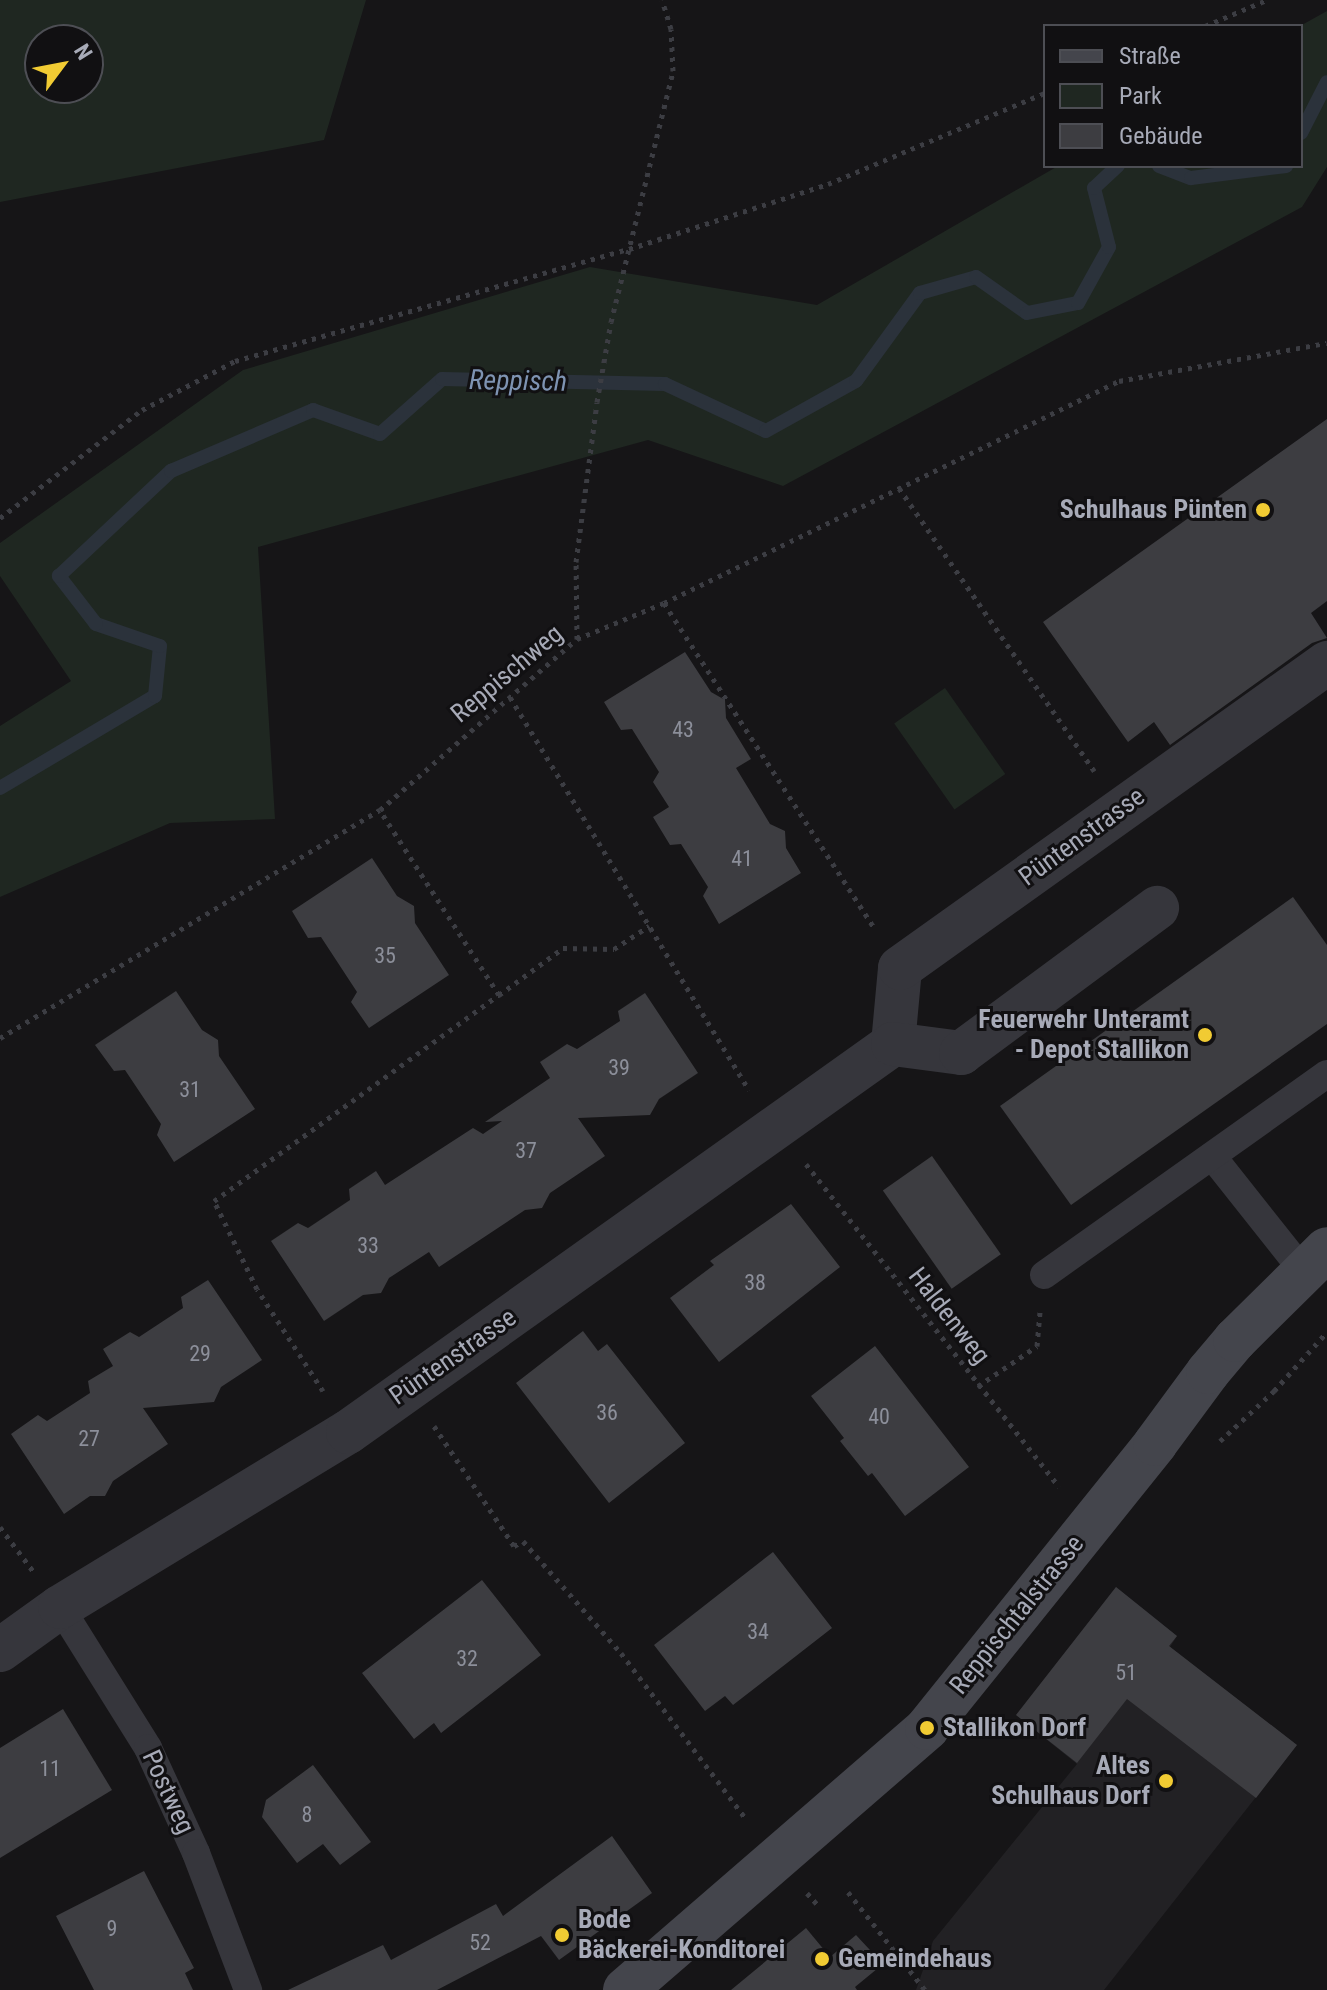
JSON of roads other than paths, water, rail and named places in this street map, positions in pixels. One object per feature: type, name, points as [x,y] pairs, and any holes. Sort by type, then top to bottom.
[{"type":"main road","name":"Reppischtalstrasse","points":[[625,1990],[778,1861],[927,1728],[1235,1340],[1315,1260]]},
{"type":"street","name":"Püntenstrasse","points":[[0,1650],[60,1607],[348,1432],[778,1129],[893,1044],[900,968],[1327,663]]},
{"type":"street","points":[[893,1044],[961,1053],[1157,908]]},
{"type":"lane","points":[[1044,1275],[1327,1074]]},
{"type":"lane","name":"Reppischtalstrasse","points":[[1212,1156],[1315,1260]]},
{"type":"lane","name":"Postweg","points":[[60,1607],[148,1748],[196,1853],[248,1990]]},
{"type":"waterway","name":"Reppisch","points":[[1303,129],[1327,82]]},
{"type":"waterway","name":"Reppisch","points":[[0,788],[155,696],[160,646],[96,624],[59,576],[171,471],[313,410],[380,434],[442,379],[665,384],[766,431],[856,381],[920,293],[976,277],[1027,313],[1078,303],[1109,247],[1094,188],[1116,168]]},
{"type":"waterway","name":"Reppisch","points":[[1164,168],[1191,178],[1270,168]]},
{"type":"place","name":"Schulhaus Pünten","points":[[1263,510]]},
{"type":"place","name":"Feuerwehr Unteramt - Depot Stallikon","points":[[1205,1035]]},
{"type":"place","name":"Stallikon Dorf","points":[[927,1728]]},
{"type":"place","name":"Altes Schulhaus Dorf","points":[[1166,1781]]},
{"type":"place","name":"Bode Bäckerei-Konditorei","points":[[562,1935]]},
{"type":"place","name":"Gemeindehaus","points":[[822,1959]]}]
